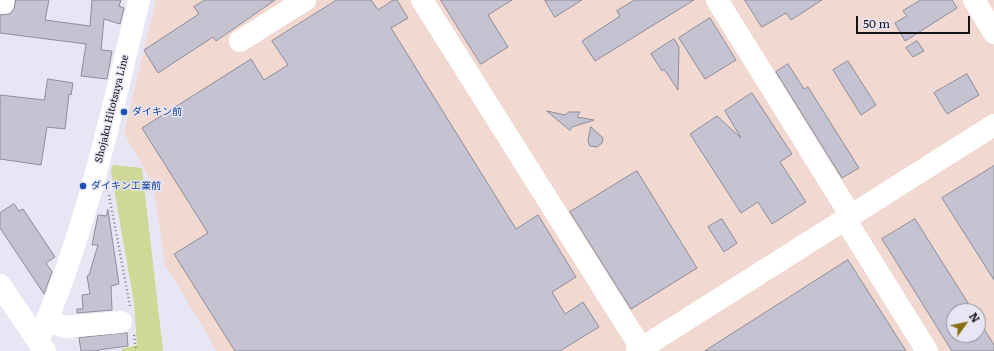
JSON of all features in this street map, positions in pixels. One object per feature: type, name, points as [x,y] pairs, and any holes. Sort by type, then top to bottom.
[{"type":"main road","name":"Shojaku Hitotsuya Line","points":[[42,346],[47,321],[53,307],[98,168],[139,0]]},
{"type":"main road","points":[[240,41],[305,0]]},
{"type":"main road","points":[[422,0],[640,350],[994,125]]},
{"type":"main road","points":[[717,0],[927,351]]},
{"type":"main road","points":[[974,0],[994,33]]},
{"type":"main road","points":[[0,285],[42,346]]},
{"type":"main road","points":[[47,321],[65,327],[128,321]]},
{"type":"path","points":[[109,194],[128,321],[136,351]]},
{"type":"shaded area","points":[[156,0],[994,0],[994,351],[217,351],[165,264],[153,184],[124,133]]},
{"type":"green space","points":[[113,165],[142,168],[163,351],[122,351],[122,349],[137,345],[134,303],[111,171]]},
{"type":"building","points":[[16,0],[49,0],[45,20],[90,26],[92,0],[121,0],[119,6],[124,8],[120,24],[104,19],[101,50],[112,51],[107,79],[81,76],[86,44],[0,33],[0,15],[10,14],[14,9]]},
{"type":"building","points":[[205,0],[275,0],[216,41],[213,37],[158,73],[144,50],[199,14],[194,7]]},
{"type":"building","points":[[337,0],[371,0],[378,10],[393,0],[397,0],[408,18],[391,28],[516,229],[538,215],[576,277],[552,292],[565,314],[583,302],[599,327],[560,351],[235,351],[174,254],[208,233],[142,128],[251,59],[264,80],[288,65],[272,41]]},
{"type":"building","points":[[441,0],[512,0],[488,15],[508,47],[481,64]]},
{"type":"building","points":[[545,0],[582,0],[555,17]]},
{"type":"building","points":[[635,0],[694,0],[595,61],[582,41],[620,16],[617,11]]},
{"type":"building","points":[[745,0],[822,0],[791,20],[786,13],[762,27]]},
{"type":"building","points":[[921,0],[952,0],[957,8],[905,41],[895,23],[907,16],[903,11]]},
{"type":"building","points":[[710,18],[736,60],[705,79],[679,38]]},
{"type":"building","points":[[674,39],[679,47],[678,90],[664,69],[662,71],[651,54]]},
{"type":"building","points":[[917,41],[924,51],[913,57],[906,48]]},
{"type":"building","points":[[848,61],[876,105],[861,115],[833,70]]},
{"type":"building","points":[[788,64],[804,89],[808,87],[859,168],[842,178],[776,72]]},
{"type":"building","points":[[967,74],[979,95],[947,114],[934,93]]},
{"type":"building","points":[[48,79],[73,83],[71,95],[69,94],[65,129],[47,127],[41,165],[0,159],[0,95],[44,100]]},
{"type":"building","points":[[752,93],[792,154],[780,162],[806,202],[772,224],[758,202],[741,213],[690,134],[717,116],[741,138],[725,111]]},
{"type":"building","points":[[547,111],[565,115],[569,112],[580,112],[577,117],[594,120],[572,127],[570,130]]},
{"type":"building","points":[[591,127],[603,138],[602,143],[597,147],[590,146],[588,142]]},
{"type":"building","points":[[994,166],[994,280],[942,198]]},
{"type":"building","points":[[637,171],[697,268],[631,309],[570,212]]},
{"type":"building","points":[[14,204],[19,211],[23,209],[55,257],[46,263],[52,272],[44,294],[0,228],[0,213]]},
{"type":"building","points":[[108,210],[119,284],[111,286],[112,310],[77,313],[77,309],[83,309],[82,295],[90,294],[87,276],[89,275],[98,245],[92,245],[98,215],[106,216]]},
{"type":"building","points":[[722,219],[737,243],[724,252],[708,227]]},
{"type":"building","points":[[915,219],[968,303],[946,303],[946,341],[882,239]]},
{"type":"building","points":[[848,260],[906,351],[705,351]]},
{"type":"building","points":[[986,332],[994,345],[994,351],[952,351],[947,343],[986,343]]},
{"type":"building","points":[[127,333],[128,346],[98,350],[99,351],[81,351],[79,338]]},
{"type":"place","name":"ダイキン前","points":[[124,112]]},
{"type":"place","name":"ダイキン工業前","points":[[83,186]]}]
